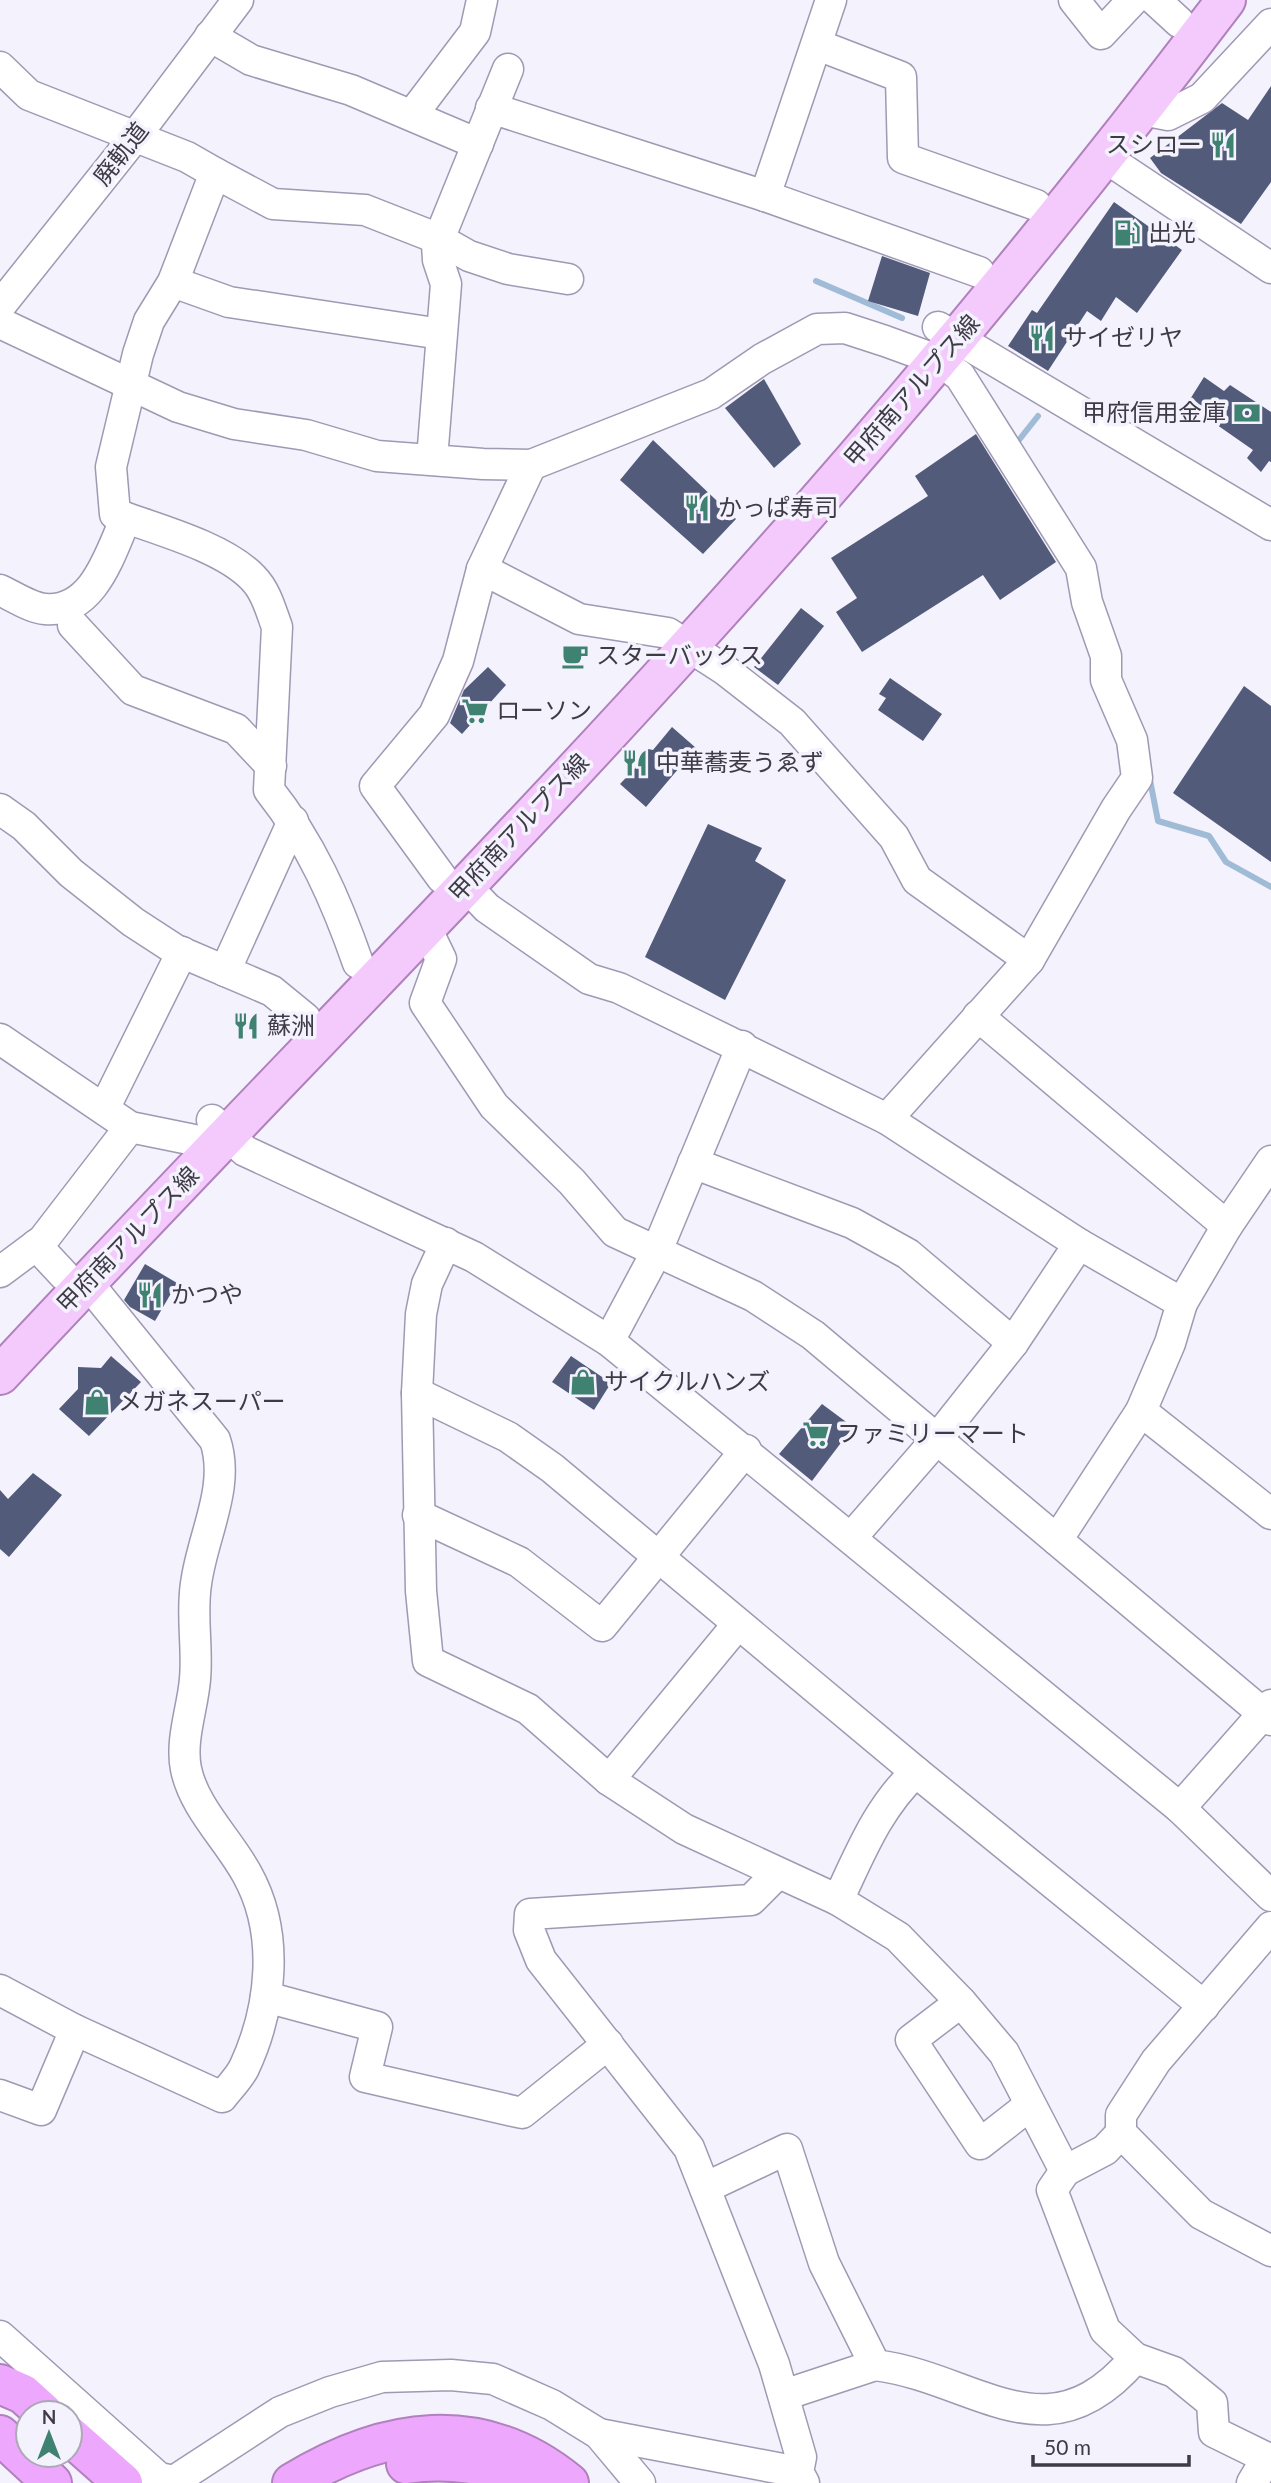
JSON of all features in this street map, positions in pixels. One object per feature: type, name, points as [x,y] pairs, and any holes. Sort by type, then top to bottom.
[{"type":"highway","points":[[0,2384],[29,2399]]},
{"type":"highway","points":[[0,2390],[14,2404]]},
{"type":"highway","points":[[0,2435],[52,2483]]},
{"type":"highway","points":[[292,2483],[369,2445],[416,2436],[492,2440],[529,2454],[569,2483]]},
{"type":"highway","points":[[84,2448],[123,2483]]},
{"type":"highway","points":[[0,2454],[25,2483]]},
{"type":"highway","points":[[338,2483],[367,2472],[432,2460],[506,2472],[529,2483]]},
{"type":"highway","points":[[84,2469],[99,2483]]},
{"type":"main road","name":"甲府南アルプス線","points":[[212,1132],[305,1018],[358,963],[454,882],[678,640],[1106,158],[1226,0]]},
{"type":"main road","name":"甲府南アルプス線","points":[[938,345],[979,272],[1036,205],[1176,7]]},
{"type":"main road","name":"甲府南アルプス線","points":[[0,1376],[75,1279],[212,1132],[426,928],[454,882]]},
{"type":"main road","name":"甲府南アルプス線","points":[[0,1340],[75,1279]]},
{"type":"street","name":"廃軌道","points":[[0,306],[134,138],[238,0]]},
{"type":"street","points":[[412,116],[475,32],[482,0]]},
{"type":"street","points":[[765,196],[831,0]]},
{"type":"street","points":[[1074,0],[1101,34],[1133,0]]},
{"type":"street","points":[[1142,110],[1168,115],[1202,98],[1271,24]]},
{"type":"street","points":[[210,36],[251,60],[351,90],[478,144]]},
{"type":"street","points":[[818,45],[901,77],[903,158],[1036,205]]},
{"type":"street","points":[[0,67],[29,95],[187,157],[273,204],[365,210],[439,239],[469,256],[508,269],[568,279]]},
{"type":"street","points":[[432,459],[446,284],[438,260],[439,239],[508,69]]},
{"type":"street","points":[[491,108],[765,196],[979,272]]},
{"type":"street","points":[[1106,158],[1271,268]]},
{"type":"street","points":[[215,173],[173,282],[149,321],[130,385],[111,467],[115,513],[238,564],[256,580],[277,628],[269,790],[293,821],[339,909],[358,963]]},
{"type":"street","points":[[173,282],[229,302],[441,334]]},
{"type":"street","points":[[0,323],[178,407],[234,424],[306,435],[377,456],[531,465],[711,394],[762,359],[817,329],[845,328],[938,345],[1270,523]]},
{"type":"street","points":[[887,1119],[1029,960],[1116,809],[1137,778],[1132,740],[1106,680],[1106,656],[1087,602],[1080,568],[975,397],[938,345]]},
{"type":"street","points":[[531,465],[482,569],[458,661],[434,715],[375,786],[454,882],[589,979],[619,988],[887,1119],[1079,1244],[1182,1303]]},
{"type":"street","points":[[0,590],[43,609],[63,608],[96,585],[126,518]]},
{"type":"street","points":[[482,569],[579,619],[678,640],[725,670],[792,722],[894,837],[916,880],[1029,960]]},
{"type":"street","points":[[73,625],[133,690],[236,729],[271,766]]},
{"type":"street","points":[[0,809],[23,826],[71,873],[133,922],[182,952],[272,990],[305,1018]]},
{"type":"street","points":[[225,971],[293,821]]},
{"type":"street","points":[[426,928],[442,959],[425,1003],[494,1106],[572,1182],[615,1232],[753,1296],[813,1335],[1057,1540],[1269,1713],[1180,1808]]},
{"type":"street","points":[[104,1109],[182,952]]},
{"type":"street","points":[[978,1016],[1227,1226]]},
{"type":"street","points":[[0,1039],[130,1127],[212,1132],[246,1151],[474,1257],[609,1341],[746,1450],[1180,1808],[1271,1896]]},
{"type":"street","points":[[609,1341],[656,1253],[742,1046]]},
{"type":"street","points":[[0,1272],[36,1245],[130,1127]]},
{"type":"street","points":[[1057,1540],[1141,1411],[1170,1343],[1182,1303],[1227,1226],[1271,1161]]},
{"type":"street","points":[[693,1163],[852,1223],[908,1254],[1013,1343]]},
{"type":"street","points":[[446,1243],[427,1284],[421,1314],[417,1393],[418,1515],[428,1661],[528,1709],[609,1780],[684,1829],[838,1900],[898,1937],[961,2001],[1004,2053],[1065,2171]]},
{"type":"street","points":[[851,1538],[937,1439],[1013,1343],[1079,1244]]},
{"type":"street","points":[[0,1990],[75,2030],[222,2097],[243,2070],[266,1997],[270,1950],[258,1901],[248,1875],[192,1786],[186,1767],[196,1678],[195,1586],[221,1482],[221,1458],[215,1440],[75,1279],[36,1245]]},
{"type":"street","points":[[417,1393],[508,1437],[552,1468],[657,1558],[1203,2006]]},
{"type":"street","points":[[1141,1411],[1271,1514]]},
{"type":"street","points":[[418,1515],[519,1562],[602,1626],[746,1450]]},
{"type":"street","points":[[609,1780],[738,1624]]},
{"type":"street","points":[[838,1900],[879,1815],[898,1789],[916,1772]]},
{"type":"street","points":[[599,2434],[801,2478],[802,2458],[784,2395],[690,2148],[541,1960],[529,1930],[530,1914],[751,1900],[777,1874]]},
{"type":"street","points":[[1263,2467],[1214,2432],[1212,2403],[1174,2372],[1135,2358],[1105,2330],[1052,2190],[1065,2171],[1105,2150],[1121,2133],[1121,2115],[1156,2061],[1271,1927]]},
{"type":"street","points":[[266,1997],[377,2027],[365,2077],[522,2113],[608,2045]]},
{"type":"street","points":[[961,2001],[911,2040],[980,2144],[1030,2105]]},
{"type":"street","points":[[0,2095],[41,2110],[75,2030]]},
{"type":"street","points":[[1121,2133],[1201,2214],[1271,2251]]},
{"type":"street","points":[[705,2188],[787,2149],[824,2263],[875,2365]]},
{"type":"street","points":[[0,2336],[159,2478],[174,2481],[280,2412],[330,2392],[382,2377],[451,2375],[493,2379],[552,2405],[599,2434],[640,2483]]},
{"type":"street","points":[[784,2395],[875,2365],[909,2369],[1010,2408],[1038,2412],[1070,2405],[1115,2381],[1135,2358]]},
{"type":"building","points":[[1271,86],[1271,182],[1241,224],[1161,173],[1150,158],[1222,103],[1248,120]]},
{"type":"building","points":[[1114,202],[1182,250],[1137,313],[1116,297],[1101,321],[1087,311],[1048,371],[1008,346],[1032,310],[1037,313]]},
{"type":"building","points":[[882,256],[930,273],[918,316],[868,301]]},
{"type":"building","points":[[1204,377],[1224,391],[1230,385],[1271,412],[1271,462],[1269,461],[1261,472],[1247,458],[1253,450],[1187,404]]},
{"type":"building","points":[[764,379],[801,444],[774,468],[725,408]]},
{"type":"building","points":[[976,434],[1056,562],[1000,600],[983,575],[862,652],[836,612],[857,598],[831,558],[928,496],[915,476]]},
{"type":"building","points":[[653,440],[736,519],[703,554],[620,480]]},
{"type":"building","points":[[801,608],[824,626],[778,685],[754,667]]},
{"type":"building","points":[[488,667],[506,685],[462,734],[450,723],[464,690]]},
{"type":"building","points":[[890,678],[942,714],[923,741],[878,710],[886,698],[879,694]]},
{"type":"building","points":[[1244,686],[1271,706],[1271,862],[1173,793]]},
{"type":"building","points":[[672,727],[696,748],[646,807],[620,784],[641,762],[640,757],[648,749],[653,750]]},
{"type":"building","points":[[708,824],[762,848],[755,861],[786,880],[725,1000],[645,957]]},
{"type":"building","points":[[145,1264],[177,1283],[155,1321],[130,1307],[124,1300]]},
{"type":"building","points":[[111,1356],[141,1382],[89,1436],[59,1409],[78,1389],[78,1367],[101,1368]]},
{"type":"building","points":[[571,1356],[611,1383],[594,1410],[552,1382]]},
{"type":"building","points":[[822,1404],[853,1427],[812,1481],[779,1454]]},
{"type":"building","points":[[33,1473],[62,1495],[9,1557],[0,1549],[0,1490],[8,1499]]},
{"type":"waterway","points":[[816,281],[902,318]]},
{"type":"waterway","points":[[1015,445],[1038,416]]},
{"type":"waterway","points":[[1149,775],[1158,821],[1209,836],[1226,862],[1271,887]]},
{"type":"place","name":"スシロー","points":[[1223,145]]},
{"type":"place","name":"出光","points":[[1127,233]]},
{"type":"place","name":"サイゼリヤ","points":[[1042,338]]},
{"type":"place","name":"甲府信用金庫","points":[[1247,413]]},
{"type":"place","name":"かっぱ寿司","points":[[697,508]]},
{"type":"place","name":"スターバックス","points":[[575,656]]},
{"type":"place","name":"ローソン","points":[[475,711]]},
{"type":"place","name":"中華蕎麦うゑず","points":[[635,763]]},
{"type":"place","name":"蘇洲","points":[[246,1026]]},
{"type":"place","name":"かつや","points":[[150,1295]]},
{"type":"place","name":"サイクルハンズ","points":[[583,1382]]},
{"type":"place","name":"メガネスーパー","points":[[97,1402]]},
{"type":"place","name":"ファミリーマート","points":[[816,1434]]}]
